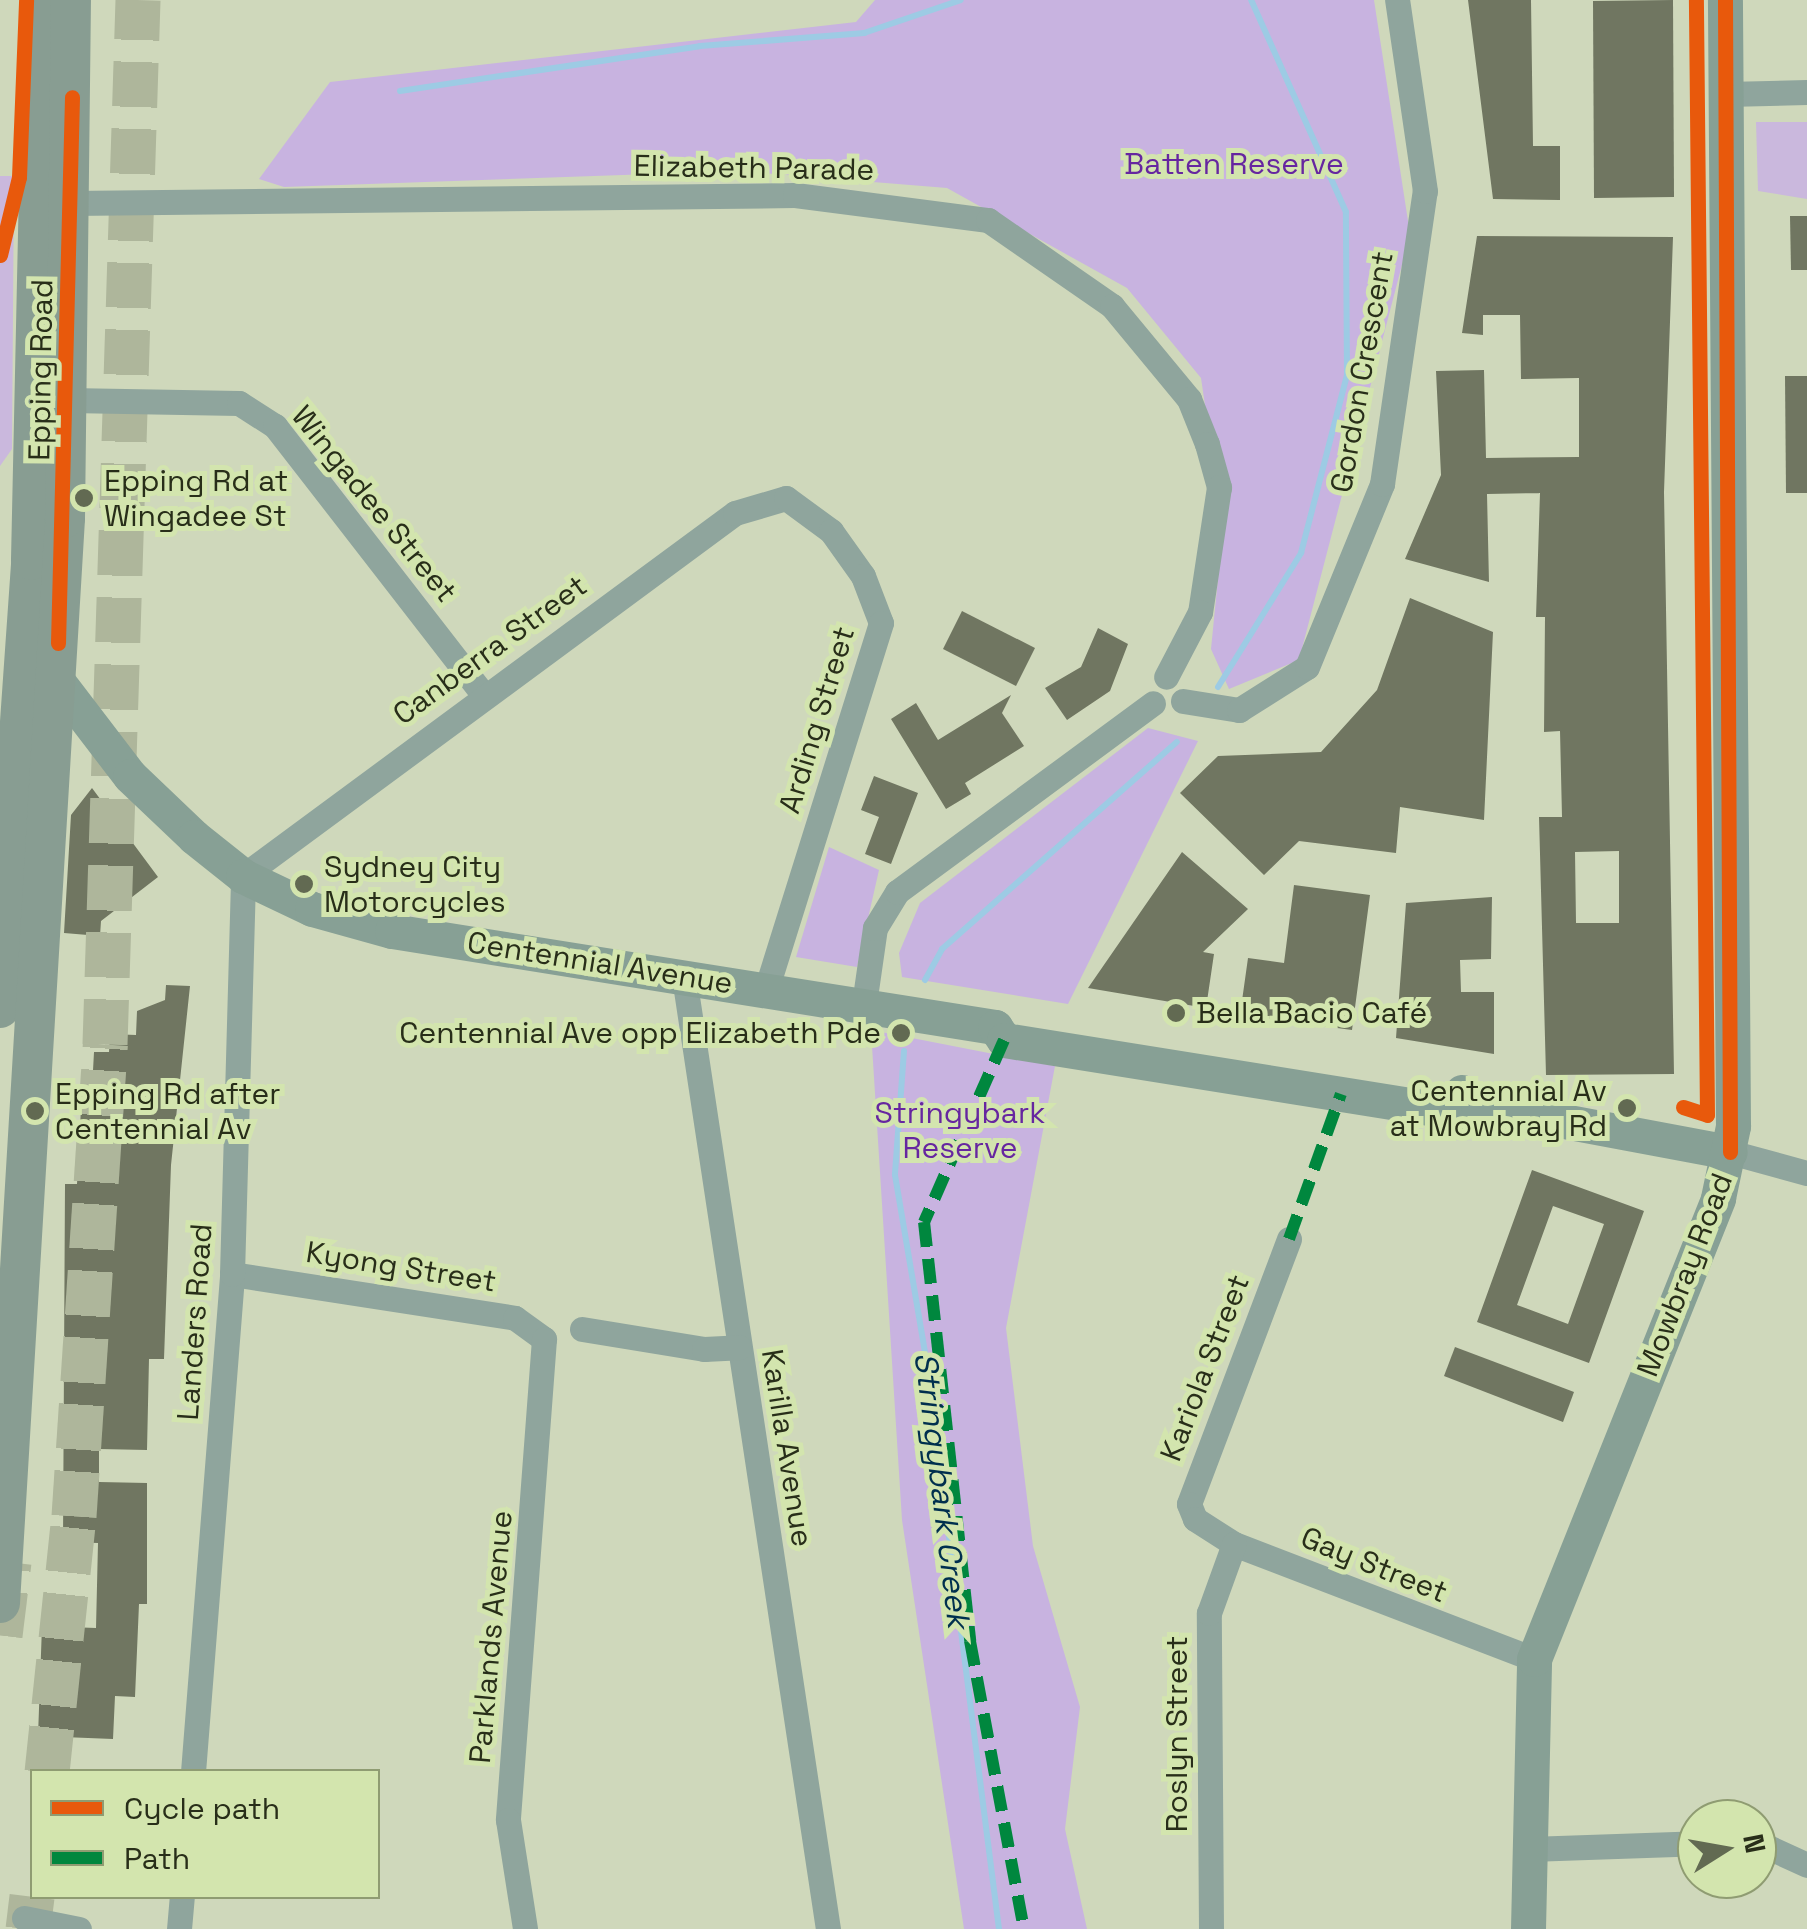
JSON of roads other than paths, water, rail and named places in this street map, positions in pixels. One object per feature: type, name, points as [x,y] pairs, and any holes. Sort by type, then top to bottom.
[{"type":"main road","name":"Epping Road","points":[[0,1602],[50,765],[33,629],[43,0]]},
{"type":"main road","name":"Epping Road","points":[[0,1008],[33,629],[68,400],[71,0]]},
{"type":"main road","name":"Mowbray Road","points":[[1528,1929],[1534,1660],[1730,1152],[1725,0]]},
{"type":"main road","points":[[0,500],[20,489],[34,463]]},
{"type":"main road","name":"Centennial Avenue","points":[[0,557],[33,629],[113,754],[175,818],[243,876],[288,900],[392,931],[994,1027],[1008,1018],[1470,1093],[1478,1105],[1730,1152]]},
{"type":"main road","name":"Centennial Avenue","points":[[33,629],[175,818]]},
{"type":"main road","points":[[50,765],[81,749],[113,754]]},
{"type":"street","name":"Gordon Crescent","points":[[1183,702],[1239,710],[1307,667],[1382,484],[1424,191],[1397,0]]},
{"type":"street","points":[[1726,94],[1807,92]]},
{"type":"street","name":"Elizabeth Parade","points":[[71,203],[795,196],[988,220],[1112,306],[1189,399],[1207,444],[1219,488],[1200,612],[1166,677]]},
{"type":"street","name":"Wingadee Street","points":[[68,400],[239,403],[275,426],[482,694]]},
{"type":"street","name":"Canberra Street","points":[[243,876],[482,694],[736,513],[786,498]]},
{"type":"street","name":"Arding Street","points":[[766,989],[881,623],[863,576],[830,531],[786,498]]},
{"type":"street","points":[[1166,677],[1182,684],[1183,702],[1168,712],[1152,703],[1152,686],[1166,677]]},
{"type":"street","points":[[864,1004],[875,928],[897,892],[1152,703]]},
{"type":"street","name":"Landers Road","points":[[192,1769],[232,1274],[243,876]]},
{"type":"street","name":"Karilla Avenue","points":[[684,976],[828,1929]]},
{"type":"street","points":[[1730,1152],[1807,1173]]},
{"type":"street","name":"Kariola Street","points":[[1196,1520],[1189,1504],[1288,1239]]},
{"type":"street","name":"Kyong Street","points":[[232,1274],[515,1318],[540,1334],[546,1348]]},
{"type":"street","points":[[582,1329],[704,1349],[739,1346]]},
{"type":"street","name":"Parklands Avenue","points":[[525,1929],[508,1820],[546,1348]]},
{"type":"street","name":"Gay Street","points":[[1196,1520],[1234,1544],[1534,1660]]},
{"type":"street","name":"Roslyn Street","points":[[1211,1929],[1208,1613],[1234,1544]]},
{"type":"street","points":[[1529,1848],[1677,1844]]},
{"type":"street","points":[[1777,1851],[1807,1865]]},
{"type":"street","points":[[179,1929],[182,1899]]},
{"type":"street","points":[[24,1918],[79,1929]]},
{"type":"waterway","points":[[400,91],[700,46],[864,33],[961,0]]},
{"type":"waterway","name":"Stringybark Creek","points":[[1218,687],[1301,553],[1347,375],[1346,212],[1251,0]]},
{"type":"waterway","name":"Stringybark Creek","points":[[925,980],[942,949],[1177,742]]},
{"type":"waterway","name":"Stringybark Creek","points":[[904,1051],[895,1175],[927,1364],[999,1929]]},
{"type":"tunnel","points":[[47,1769],[74,1516],[105,1044],[138,0]]},
{"type":"tunnel","points":[[0,1635],[9,1562]]},
{"type":"tunnel","points":[[28,1929],[32,1899]]},
{"type":"place","name":"Epping Rd at Wingadee St","points":[[84,498]]},
{"type":"place","name":"Sydney City Motorcycles","points":[[304,884]]},
{"type":"place","name":"Bella Bacio Café","points":[[1176,1013]]},
{"type":"place","name":"Centennial Ave opp Elizabeth Pde","points":[[901,1033]]},
{"type":"place","name":"Centennial Av at Mowbray Rd","points":[[1627,1108]]},
{"type":"place","name":"Epping Rd after Centennial Av","points":[[35,1111]]},
{"type":"park label","name":"Batten Reserve","points":[[1234,164]]},
{"type":"park label","name":"Stringybark Reserve","points":[[960,1130]]}]
